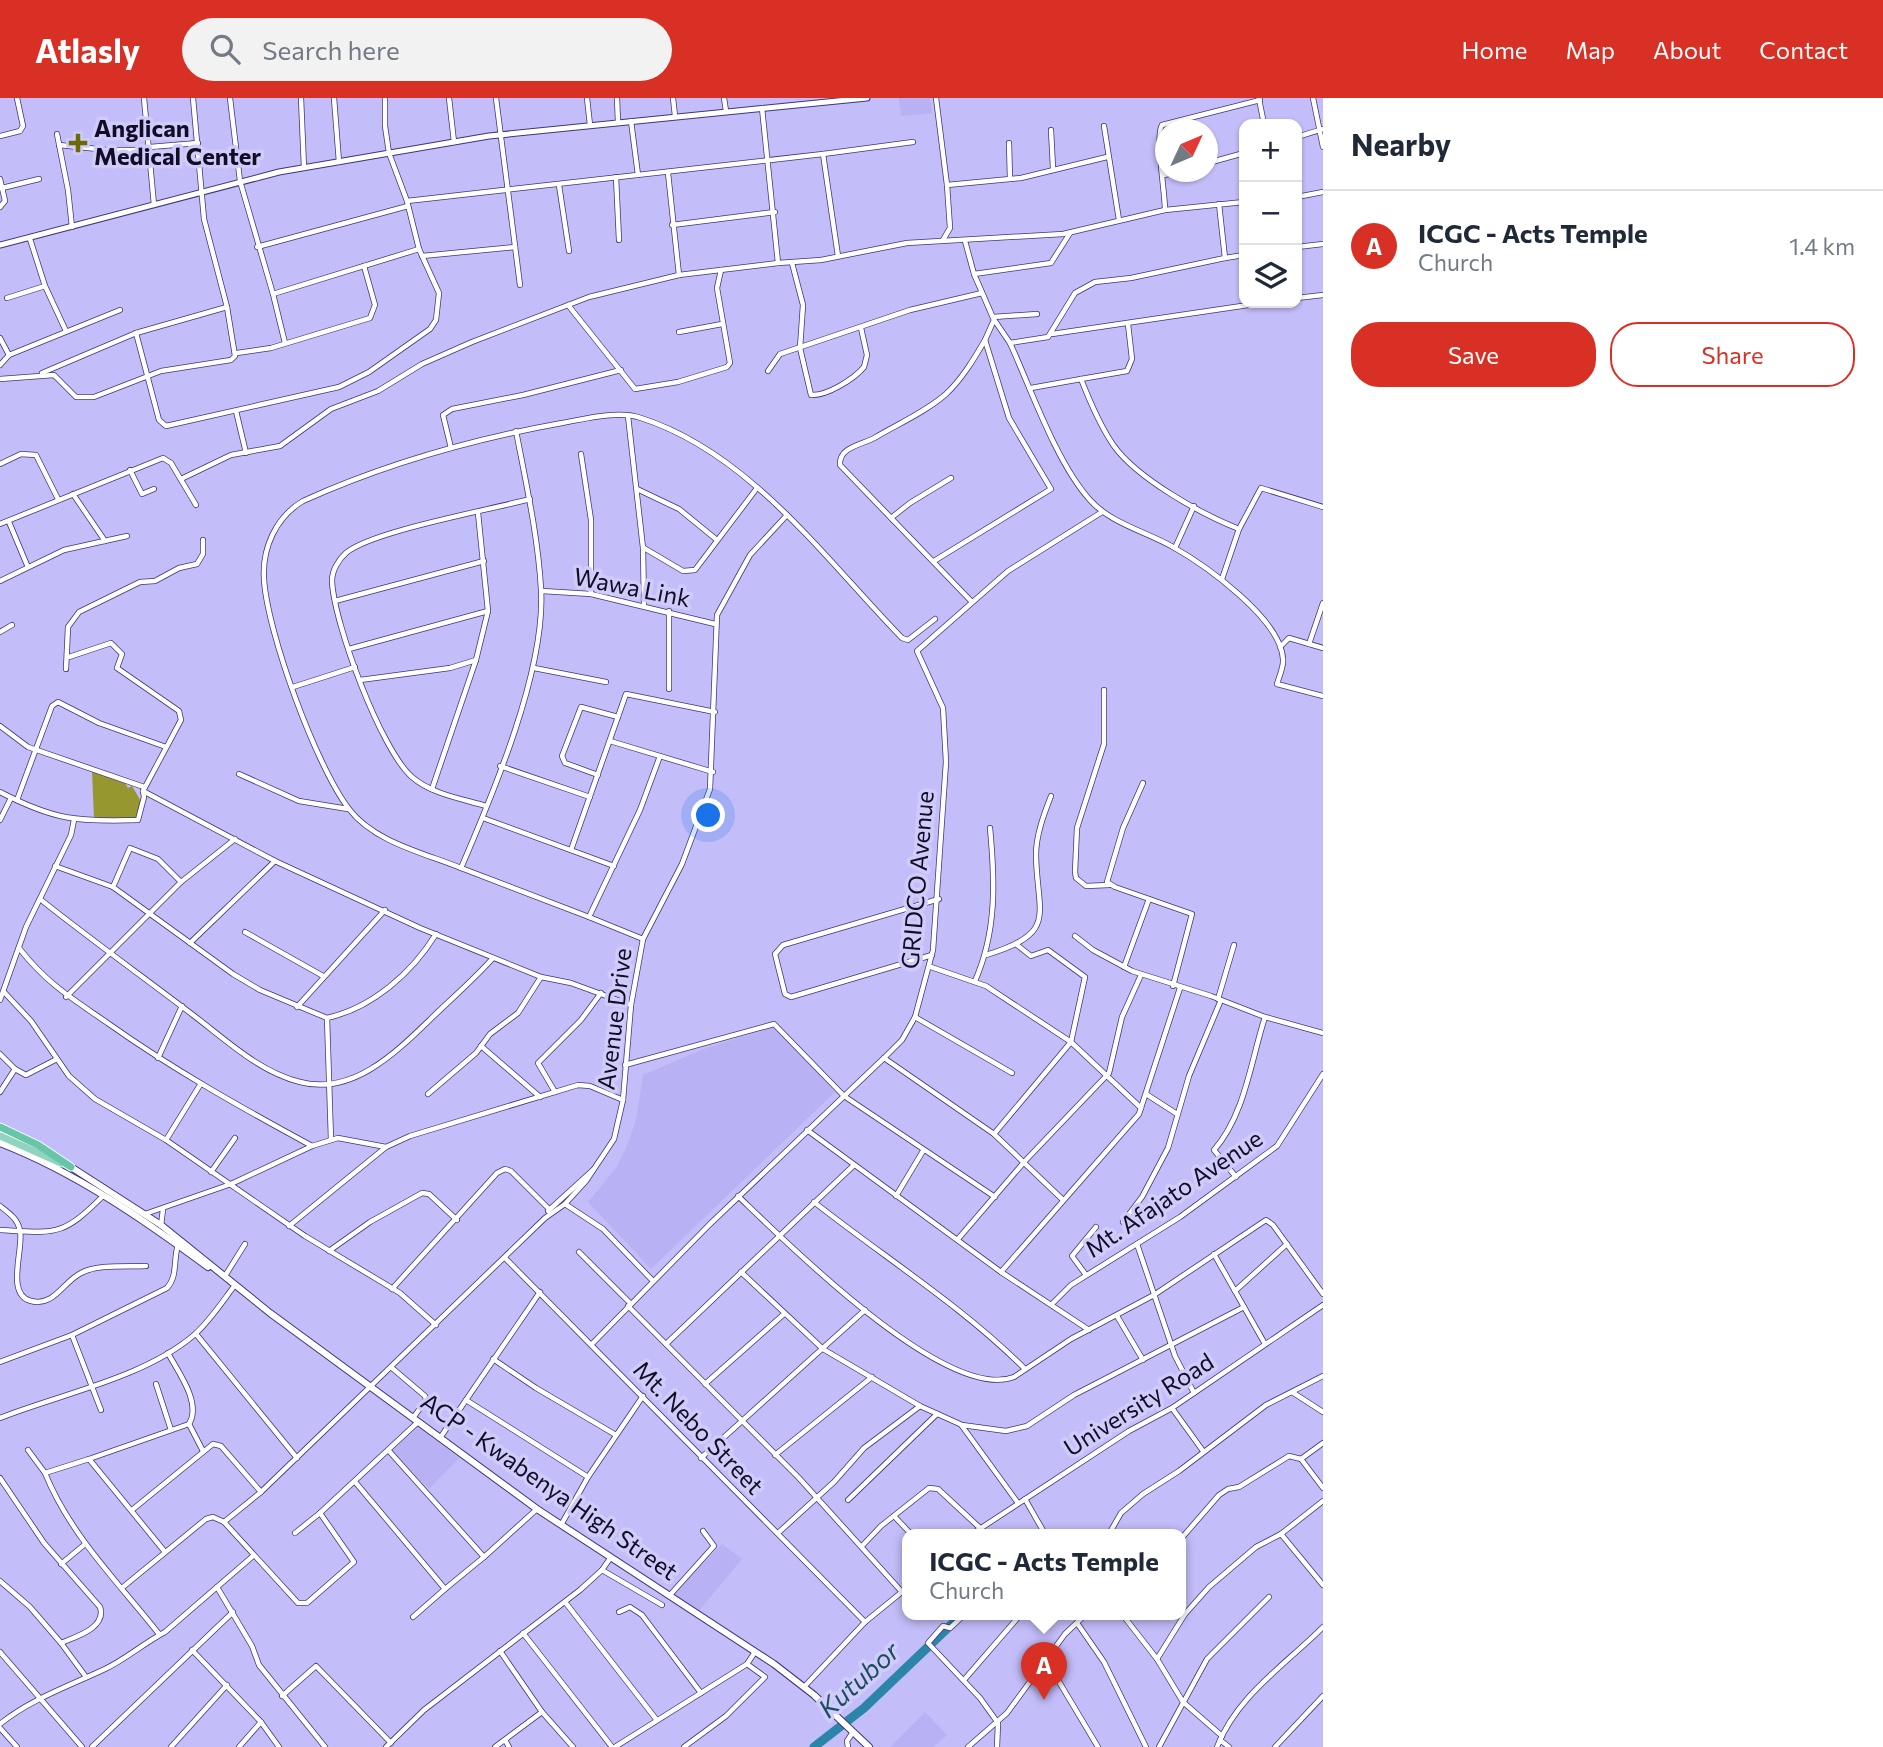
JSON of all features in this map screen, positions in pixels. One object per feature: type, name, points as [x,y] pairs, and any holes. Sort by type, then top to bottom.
[{"type":"highway","points":[[0,1127],[38,1145],[71,1167]]},
{"type":"main road","points":[[0,1136],[71,1167],[145,1214],[178,1245],[235,1285]]},
{"type":"main road","points":[[0,1143],[52,1166],[159,1228],[235,1285]]},
{"type":"main road","name":"ACP - Kwabenya High Street","points":[[235,1285],[537,1509],[755,1651],[804,1687],[869,1747]]},
{"type":"street","points":[[0,136],[20,131],[23,127],[17,98]]},
{"type":"street","points":[[144,98],[155,207]]},
{"type":"street","points":[[193,98],[204,192],[204,219],[237,353]]},
{"type":"street","points":[[230,98],[240,181],[285,343]]},
{"type":"street","points":[[301,98],[304,168]]},
{"type":"street","points":[[334,98],[339,162]]},
{"type":"street","points":[[136,332],[162,425],[339,387],[369,372],[430,329],[439,306],[439,293],[419,249],[407,203],[389,153],[385,98]]},
{"type":"street","points":[[449,98],[454,142]]},
{"type":"street","points":[[496,98],[510,190],[520,285]]},
{"type":"street","points":[[587,98],[590,125]]},
{"type":"street","points":[[617,98],[618,122]]},
{"type":"street","points":[[673,98],[675,116]]},
{"type":"street","points":[[724,98],[726,111]]},
{"type":"street","points":[[776,98],[777,107]]},
{"type":"street","points":[[0,245],[155,207],[240,181],[389,153],[501,135],[631,120],[867,98]]},
{"type":"street","points":[[936,98],[950,228],[943,240]]},
{"type":"street","points":[[1313,98],[1323,147]]},
{"type":"street","points":[[1184,119],[1259,99],[1263,119]]},
{"type":"street","points":[[762,107],[775,212],[778,263]]},
{"type":"street","points":[[631,120],[638,175]]},
{"type":"street","points":[[1104,126],[1119,220]]},
{"type":"street","points":[[1302,135],[1321,129]]},
{"type":"street","points":[[1051,130],[1053,168]]},
{"type":"street","points":[[57,134],[72,228]]},
{"type":"street","points":[[257,247],[407,203],[913,142]]},
{"type":"street","points":[[59,145],[107,150],[198,143]]},
{"type":"street","points":[[1009,143],[1010,179]]},
{"type":"street","points":[[822,154],[838,256]]},
{"type":"street","points":[[1218,160],[1239,154]]},
{"type":"street","points":[[947,185],[1010,179],[1107,157]]},
{"type":"street","points":[[668,173],[679,275]]},
{"type":"street","points":[[616,177],[619,240]]},
{"type":"street","points":[[0,179],[5,201],[0,207]]},
{"type":"street","points":[[2,188],[39,179]]},
{"type":"street","points":[[1164,182],[1165,210]]},
{"type":"street","points":[[559,185],[569,251]]},
{"type":"street","points":[[1302,196],[1323,192]]},
{"type":"street","points":[[181,479],[231,455],[280,446],[331,408],[378,391],[443,355],[589,297],[679,275],[792,263],[907,243],[1070,232],[1165,210],[1239,202]]},
{"type":"street","points":[[1219,204],[1225,258]]},
{"type":"street","points":[[672,225],[775,212]]},
{"type":"street","points":[[974,274],[1051,262],[1070,232]]},
{"type":"street","points":[[30,239],[45,286],[66,331]]},
{"type":"street","points":[[965,241],[974,274],[994,319],[1010,343],[1048,429],[1087,498],[1102,512],[1175,548],[1222,579],[1259,617],[1280,647],[1283,660],[1277,684],[1323,696]]},
{"type":"street","points":[[1302,246],[1323,244]]},
{"type":"street","points":[[422,256],[515,247]]},
{"type":"street","points":[[273,294],[419,249]]},
{"type":"street","points":[[1051,334],[1070,300],[1095,282],[1131,278],[1239,256]]},
{"type":"street","points":[[792,263],[803,304],[800,348],[808,393],[819,395],[864,367],[867,355],[861,328]]},
{"type":"street","points":[[42,373],[61,378],[76,397],[94,397],[148,376],[231,360],[237,353],[285,343],[369,318],[375,304],[364,266]]},
{"type":"street","points":[[568,305],[636,389],[678,382],[727,367],[730,363],[717,288],[721,270]]},
{"type":"street","points":[[7,298],[45,286]]},
{"type":"street","points":[[768,371],[780,354],[910,310],[982,293]]},
{"type":"street","points":[[1302,297],[1323,295]]},
{"type":"street","points":[[0,379],[42,373],[136,332],[227,307]]},
{"type":"street","points":[[1010,343],[1051,334],[1239,307]]},
{"type":"street","points":[[0,365],[9,355],[120,310]]},
{"type":"street","points":[[994,319],[1037,314]]},
{"type":"street","points":[[971,601],[840,465],[840,457],[846,450],[867,443],[944,396],[970,365],[994,319]]},
{"type":"street","points":[[679,332],[722,324]]},
{"type":"street","points":[[1031,388],[1127,371],[1132,359],[1128,324]]},
{"type":"street","points":[[0,338],[9,355]]},
{"type":"street","points":[[934,561],[1051,489],[1009,418],[985,340]]},
{"type":"street","points":[[451,448],[443,415],[452,409],[523,395],[621,370]]},
{"type":"street","points":[[1081,379],[1099,419],[1121,454],[1194,506],[1239,529]]},
{"type":"street","points":[[236,411],[247,453]]},
{"type":"street","points":[[628,416],[643,548],[644,605]]},
{"type":"street","points":[[643,939],[371,830],[349,810],[333,783],[292,687],[268,608],[264,577],[270,541],[277,525],[293,507],[418,458],[516,431],[592,417],[643,418],[725,463],[757,488],[902,638],[908,640],[935,619]]},
{"type":"street","points":[[461,868],[483,818],[534,668],[542,591],[530,499],[516,431]]},
{"type":"street","points":[[0,464],[21,454],[36,455],[58,499]]},
{"type":"street","points":[[581,454],[591,520],[591,594]]},
{"type":"street","points":[[0,524],[163,458],[181,479],[196,505]]},
{"type":"street","points":[[130,470],[142,494],[154,489]]},
{"type":"street","points":[[891,518],[951,478]]},
{"type":"street","points":[[643,548],[683,571],[699,566],[757,488]]},
{"type":"street","points":[[1222,579],[1239,529],[1261,488],[1323,507]]},
{"type":"street","points":[[636,489],[679,509],[717,540]]},
{"type":"street","points":[[73,494],[105,541]]},
{"type":"street","points":[[486,806],[432,789],[412,777],[398,763],[355,667],[335,601],[332,579],[337,564],[358,545],[373,538],[530,499]]},
{"type":"street","points":[[1175,548],[1194,506]]},
{"type":"street","name":"GRIDCO Avenue","points":[[592,1344],[738,1196],[902,1040],[915,1017],[931,967],[939,899],[940,823],[946,762],[943,708],[916,655],[919,648],[971,601],[1036,551],[1070,535],[1102,512]]},
{"type":"street","points":[[432,789],[477,660],[488,611],[478,513]]},
{"type":"street","points":[[715,624],[724,596],[745,562],[786,515]]},
{"type":"street","points":[[9,522],[27,565]]},
{"type":"street","points":[[0,581],[27,565],[64,550],[127,536]]},
{"type":"street","points":[[66,669],[69,657],[68,627],[79,612],[140,582],[155,581],[179,568],[197,564],[203,554],[203,540]]},
{"type":"street","points":[[335,601],[484,561]]},
{"type":"street","name":"Wawa Link","points":[[542,591],[591,594],[715,624]]},
{"type":"street","points":[[1309,644],[1323,603]]},
{"type":"street","points":[[349,649],[488,611]]},
{"type":"street","points":[[669,611],[669,690]]},
{"type":"street","name":"Avenue Drive","points":[[594,1169],[614,1139],[623,1100],[631,1004],[643,939],[697,828],[713,772],[715,624]]},
{"type":"street","points":[[0,632],[12,625]]},
{"type":"street","points":[[1280,647],[1289,638],[1323,648]]},
{"type":"street","points":[[0,792],[34,809],[74,821],[138,820],[144,797],[143,789],[180,720],[179,711],[117,668],[122,654],[114,645],[107,644],[69,657]]},
{"type":"street","points":[[360,680],[450,668],[477,660]]},
{"type":"street","points":[[292,687],[355,667]]},
{"type":"street","points":[[534,668],[606,682]]},
{"type":"street","points":[[1104,690],[1104,744],[1077,828],[1076,878],[1086,886],[1110,885],[1192,914],[1173,986]]},
{"type":"street","points":[[572,850],[624,697],[630,693],[677,707],[715,712]]},
{"type":"street","points":[[0,820],[14,799],[52,706],[58,702],[99,723],[166,747]]},
{"type":"street","points":[[598,775],[565,764],[562,756],[581,707],[618,717]]},
{"type":"street","points":[[0,726],[34,748],[143,789],[275,861],[436,934],[541,977],[631,1004]]},
{"type":"street","points":[[610,741],[713,772]]},
{"type":"street","points":[[589,917],[614,866],[660,756]]},
{"type":"street","points":[[500,766],[590,797]]},
{"type":"street","points":[[239,774],[299,801],[349,810]]},
{"type":"street","points":[[1110,885],[1107,877],[1112,860],[1143,783]]},
{"type":"street","points":[[986,955],[1017,945],[1034,932],[1040,915],[1036,854],[1051,796]]},
{"type":"street","points":[[483,818],[614,866]]},
{"type":"street","points":[[0,1000],[40,899],[71,835],[74,821]]},
{"type":"street","points":[[975,981],[986,955],[995,881],[990,828]]},
{"type":"street","points":[[66,997],[181,882],[234,839]]},
{"type":"street","points":[[113,887],[130,848],[158,859],[181,882]]},
{"type":"street","points":[[190,943],[275,861]]},
{"type":"street","points":[[55,866],[113,887],[233,974],[297,1007],[327,1017],[363,1006],[412,968],[436,934]]},
{"type":"street","points":[[40,899],[109,955],[248,1057],[282,1077],[302,1083],[327,1084],[359,1075],[386,1059],[493,957]]},
{"type":"street","points":[[932,956],[791,997],[786,994],[775,954],[783,945],[939,899]]},
{"type":"street","points":[[1124,967],[1149,899]]},
{"type":"street","points":[[297,1007],[385,910]]},
{"type":"street","points":[[245,932],[323,976]]},
{"type":"street","points":[[1074,936],[1141,975],[1220,999],[1265,1017],[1323,1032]]},
{"type":"street","points":[[994,1134],[1071,1042],[1085,977],[1048,950],[1031,957],[1017,945]]},
{"type":"street","points":[[1123,1222],[1155,1175],[1168,1148],[1189,1076],[1220,999],[1234,945]]},
{"type":"street","points":[[19,948],[66,997],[200,1085],[312,1146]]},
{"type":"street","points":[[931,967],[975,981],[1071,1042],[1141,1108]]},
{"type":"street","points":[[958,1240],[1025,1161],[1107,1075],[1122,1017],[1141,975]]},
{"type":"street","points":[[428,1094],[522,1007],[541,977]]},
{"type":"street","points":[[1001,1272],[1135,1118],[1146,1094],[1181,988]]},
{"type":"street","points":[[4,992],[31,1021],[55,1060],[95,1099],[166,1140],[289,1226],[392,1289],[436,1325]]},
{"type":"street","points":[[555,1093],[538,1063],[581,1020],[601,993]]},
{"type":"street","points":[[158,1058],[182,1006]]},
{"type":"street","points":[[327,1017],[327,1084],[331,1140]]},
{"type":"street","points":[[915,1017],[1012,1073]]},
{"type":"street","points":[[1236,1177],[1214,1150],[1225,1135],[1237,1107],[1265,1017]]},
{"type":"street","points":[[625,1065],[774,1024],[844,1096],[995,1197]]},
{"type":"street","points":[[481,1046],[540,1097]]},
{"type":"street","points":[[0,1054],[15,1069],[26,1075],[55,1060]]},
{"type":"street","points":[[884,1058],[994,1134],[1062,1199]]},
{"type":"street","points":[[0,1092],[15,1069]]},
{"type":"street","name":"Mt. Afajato Avenue","points":[[1053,1303],[1086,1275],[1236,1177],[1283,1140],[1323,1074]]},
{"type":"street","points":[[289,1226],[386,1147],[499,1107],[585,1084],[623,1100]]},
{"type":"street","points":[[166,1140],[200,1085]]},
{"type":"street","points":[[1146,1094],[1178,1115]]},
{"type":"street","points":[[807,1130],[1001,1272],[1053,1303],[1089,1330]]},
{"type":"street","points":[[211,1172],[236,1138]]},
{"type":"street","points":[[145,1214],[231,1184],[312,1146],[338,1138],[386,1147]]},
{"type":"street","points":[[895,1196],[923,1151]]},
{"type":"street","points":[[666,1344],[853,1166]]},
{"type":"street","points":[[392,1289],[497,1173],[505,1169],[511,1171],[550,1209]]},
{"type":"street","points":[[224,1522],[298,1458],[545,1218],[565,1204],[594,1169]]},
{"type":"street","points":[[545,1218],[550,1209],[594,1169]]},
{"type":"street","points":[[329,1251],[370,1222],[422,1193],[429,1194],[457,1220]]},
{"type":"street","points":[[0,1230],[48,1233],[62,1230],[76,1222],[103,1196]]},
{"type":"street","points":[[738,1196],[834,1287],[926,1353],[984,1380],[1005,1381],[1089,1330],[1154,1295],[1266,1220],[1323,1294]]},
{"type":"street","points":[[814,1202],[890,1262],[981,1326],[1025,1369]]},
{"type":"street","points":[[565,1204],[603,1229],[653,1281]]},
{"type":"street","points":[[0,1206],[15,1218],[20,1231],[18,1286],[20,1294],[33,1302],[55,1296],[86,1271],[146,1266]]},
{"type":"street","points":[[159,1228],[163,1209]]},
{"type":"street","points":[[1086,1275],[1072,1256],[1096,1227]]},
{"type":"street","points":[[225,1276],[246,1244]]},
{"type":"street","points":[[1136,1244],[1171,1344],[1195,1393]]},
{"type":"street","points":[[1235,1291],[1287,1244]]},
{"type":"street","points":[[0,1362],[72,1335],[149,1297],[172,1282],[178,1245]]},
{"type":"street","points":[[579,1252],[816,1496],[902,1592],[865,1622],[804,1687]]},
{"type":"street","points":[[1214,1254],[1265,1344]]},
{"type":"street","name":"Mt. Nebo Street","points":[[505,1258],[865,1622]]},
{"type":"street","points":[[741,1272],[823,1349],[920,1406],[962,1425],[1019,1430],[1074,1395],[1244,1307]]},
{"type":"street","points":[[1,1415],[92,1385],[167,1353],[195,1334],[235,1285]]},
{"type":"street","points":[[440,1438],[540,1292]]},
{"type":"street","name":"University Road","points":[[980,1528],[1129,1431],[1172,1408],[1323,1305]]},
{"type":"street","points":[[701,1458],[865,1310]]},
{"type":"street","points":[[705,1384],[784,1314]]},
{"type":"street","points":[[1116,1316],[1143,1360]]},
{"type":"street","points":[[195,1334],[298,1458]]},
{"type":"street","points":[[72,1335],[101,1410]]},
{"type":"street","points":[[45,1473],[189,1424],[193,1418],[188,1391],[167,1353]]},
{"type":"street","points":[[493,1359],[616,1435]]},
{"type":"street","points":[[295,1533],[356,1483],[389,1451],[415,1420],[426,1400],[425,1396],[392,1368]]},
{"type":"street","points":[[1112,1529],[1130,1504],[1266,1405],[1323,1376]]},
{"type":"street","points":[[775,1455],[872,1377]]},
{"type":"street","points":[[156,1384],[171,1430]]},
{"type":"street","points":[[1291,1392],[1323,1412]]},
{"type":"street","points":[[561,1525],[588,1477],[643,1396]]},
{"type":"street","points":[[466,1399],[588,1477]]},
{"type":"street","points":[[778,1533],[870,1443],[920,1406]]},
{"type":"street","points":[[1172,1408],[1203,1451]]},
{"type":"street","points":[[848,1500],[937,1414]]},
{"type":"street","points":[[189,1424],[203,1451]]},
{"type":"street","points":[[962,1425],[969,1439],[1018,1503]]},
{"type":"street","points":[[1301,1459],[1323,1443]]},
{"type":"street","points":[[132,1511],[213,1444],[221,1446],[261,1492]]},
{"type":"street","points":[[28,1450],[45,1473],[50,1489],[84,1545],[123,1587],[160,1635]]},
{"type":"street","points":[[389,1451],[484,1557]]},
{"type":"street","points":[[1186,1534],[1227,1489],[1239,1487],[1262,1470],[1289,1456],[1301,1459],[1323,1488]]},
{"type":"street","points":[[89,1459],[165,1552]]},
{"type":"street","points":[[0,1478],[61,1564],[102,1612],[96,1625],[61,1643]]},
{"type":"street","points":[[356,1483],[445,1589]]},
{"type":"street","points":[[862,1546],[894,1516],[933,1487],[980,1528]]},
{"type":"street","points":[[1025,1499],[1042,1529]]},
{"type":"street","points":[[1186,1616],[1202,1593],[1256,1547],[1281,1534],[1323,1502]]},
{"type":"street","points":[[413,1617],[537,1509]]},
{"type":"street","points":[[123,1587],[206,1519],[213,1517],[224,1522],[298,1603],[307,1603],[354,1562],[353,1556],[320,1513]]},
{"type":"street","points":[[894,1516],[906,1529]]},
{"type":"street","points":[[670,1595],[714,1546],[703,1531]]},
{"type":"street","points":[[1281,1534],[1323,1585]]},
{"type":"street","points":[[61,1564],[84,1545]]},
{"type":"street","points":[[14,1746],[0,1726],[31,1701],[41,1699],[123,1659],[160,1635],[253,1556]]},
{"type":"street","points":[[282,1696],[316,1666],[389,1745],[424,1710],[565,1602],[602,1570],[611,1557]]},
{"type":"street","points":[[602,1570],[662,1605]]},
{"type":"street","points":[[0,1581],[30,1607],[86,1677]]},
{"type":"street","points":[[216,1587],[233,1612],[259,1665],[325,1747]]},
{"type":"street","points":[[1159,1747],[1215,1648],[1269,1597]]},
{"type":"street","points":[[565,1602],[656,1720]]},
{"type":"street","points":[[618,1612],[630,1607],[638,1611],[701,1693]]},
{"type":"street","points":[[92,1747],[233,1612]]},
{"type":"street","points":[[956,1620],[930,1645],[964,1680],[998,1723],[997,1747]]},
{"type":"street","points":[[964,1680],[1016,1620]]},
{"type":"street","points":[[968,1747],[998,1723],[1080,1620]]},
{"type":"street","points":[[1127,1620],[1157,1659],[1183,1702],[1229,1747]]},
{"type":"street","points":[[1157,1659],[1184,1620]]},
{"type":"street","points":[[1077,1623],[1104,1662],[1146,1747]]},
{"type":"street","points":[[1217,1747],[1244,1703],[1323,1627]]},
{"type":"street","points":[[523,1633],[613,1747],[747,1664],[755,1651]]},
{"type":"street","points":[[192,1650],[261,1722],[279,1747]]},
{"type":"street","points":[[500,1651],[542,1712],[573,1747]]},
{"type":"street","points":[[0,1652],[82,1747]]},
{"type":"street","points":[[1046,1660],[1098,1747]]},
{"type":"street","points":[[684,1747],[726,1716],[765,1677],[747,1664]]},
{"type":"street","points":[[171,1747],[227,1685]]},
{"type":"street","points":[[1275,1747],[1323,1696]]},
{"type":"street","points":[[495,1747],[542,1712]]},
{"type":"street","points":[[239,1747],[261,1722]]},
{"type":"street","points":[[848,1747],[851,1730]]},
{"type":"street","points":[[505,1740],[509,1747]]},
{"type":"shaded area","points":[[899,98],[930,98],[932,113],[901,116]]},
{"type":"shaded area","points":[[92,771],[124,781],[128,788],[132,786],[142,803],[136,820],[94,819]]},
{"type":"shaded area","points":[[774,1026],[835,1092],[651,1269],[588,1202],[616,1168],[626,1148],[636,1120],[643,1075],[701,1050]]},
{"type":"shaded area","points":[[418,1427],[459,1458],[429,1489],[392,1451]]},
{"type":"shaded area","points":[[722,1544],[742,1559],[698,1612],[673,1595]]},
{"type":"shaded area","points":[[925,1712],[947,1735],[933,1747],[890,1747]]},
{"type":"waterway","name":"Kutubor","points":[[814,1747],[864,1708],[953,1623]]},
{"type":"place","name":"Anglican Medical Center","points":[[78,143]]},
{"type":"place","name":"ICGC - Acts Temple","points":[[1044,1700]]}]
